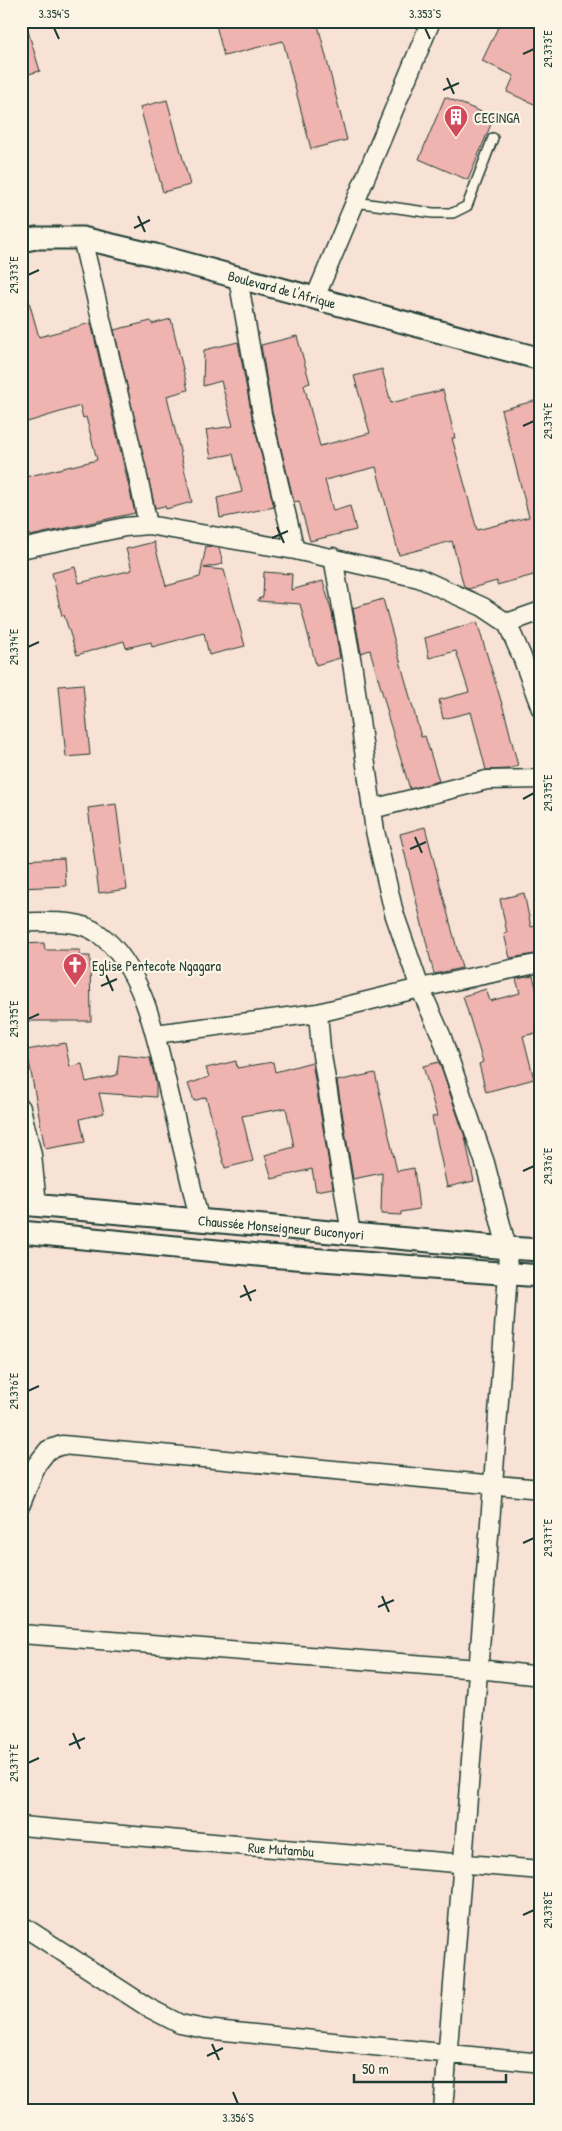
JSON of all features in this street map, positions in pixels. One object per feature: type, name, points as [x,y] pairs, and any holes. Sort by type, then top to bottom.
[{"type":"street","points":[[315,298],[431,21]]},
{"type":"street","name":"Boulevard de l'Afrique","points":[[21,241],[36,238],[82,238],[541,359]]},
{"type":"street","points":[[82,238],[148,525]]},
{"type":"street","points":[[238,278],[262,414],[295,550]]},
{"type":"street","points":[[21,549],[125,527],[148,525],[333,557],[419,578],[483,606],[507,624],[522,657],[541,709]]},
{"type":"street","points":[[333,557],[353,669],[375,831],[394,913],[420,988],[441,1035],[467,1109],[485,1163],[507,1248],[508,1273],[493,1485],[461,1862],[443,2110]]},
{"type":"street","points":[[507,624],[541,611]]},
{"type":"street","points":[[372,809],[487,780],[541,779]]},
{"type":"street","points":[[21,922],[74,924],[98,933],[119,953],[136,982],[155,1034],[199,1219]]},
{"type":"street","points":[[155,1034],[318,1013],[420,988],[541,963]]},
{"type":"street","points":[[318,1013],[321,1049],[351,1234]]},
{"type":"street","points":[[21,1108],[32,1156],[29,1204]]},
{"type":"street","name":"Chaussée Monseigneur Buconyori","points":[[29,1204],[541,1250]]},
{"type":"street","points":[[21,1232],[268,1256],[541,1276]]},
{"type":"street","points":[[21,1504],[37,1464],[48,1450],[62,1445],[541,1489]]},
{"type":"street","points":[[21,1634],[478,1669],[541,1676]]},
{"type":"street","name":"Rue Mutambu","points":[[21,1826],[236,1846],[461,1862],[541,1870]]},
{"type":"street","points":[[21,1925],[148,2008],[180,2024],[205,2030],[541,2063]]},
{"type":"lane","points":[[355,202],[433,213],[453,213],[467,206],[493,138]]},
{"type":"building","points":[[25,21],[40,71],[21,76],[21,22]]},
{"type":"building","points":[[215,21],[317,21],[347,140],[311,149],[283,41],[224,56]]},
{"type":"building","points":[[501,21],[541,21],[541,107],[507,92],[514,76],[482,61]]},
{"type":"building","name":"CECINGA","points":[[445,97],[494,117],[468,180],[419,159]]},
{"type":"building","points":[[167,100],[190,185],[163,192],[140,107]]},
{"type":"building","points":[[26,291],[39,337],[91,323],[135,513],[30,536],[21,510],[21,478],[97,460],[86,417],[83,418],[80,406],[21,424],[21,292]]},
{"type":"building","points":[[171,319],[188,390],[167,396],[192,502],[166,509],[165,506],[155,508],[114,330],[151,321],[152,324]]},
{"type":"building","points":[[297,336],[310,383],[304,385],[320,446],[370,433],[354,376],[382,369],[391,403],[443,390],[455,438],[452,438],[477,530],[529,517],[501,410],[541,399],[541,573],[497,585],[497,581],[468,589],[464,587],[452,541],[399,555],[376,467],[325,480],[333,511],[350,506],[356,530],[310,541],[299,501],[294,502],[272,412],[261,345]]},
{"type":"building","points":[[238,342],[252,416],[274,507],[220,518],[217,498],[242,492],[233,454],[211,458],[206,430],[233,426],[221,381],[203,386],[204,350]]},
{"type":"building","points":[[154,542],[166,586],[200,577],[206,546],[219,548],[223,564],[204,568],[224,570],[245,646],[209,655],[204,633],[152,647],[151,642],[126,648],[124,641],[77,655],[64,615],[62,616],[52,573],[75,567],[79,583],[132,570],[126,549]]},
{"type":"building","points":[[264,572],[292,574],[291,590],[323,581],[332,613],[340,658],[316,665],[300,604],[258,601],[258,599],[263,597]]},
{"type":"building","points":[[383,599],[421,737],[425,736],[439,781],[410,789],[370,650],[361,653],[353,608]]},
{"type":"building","points":[[477,622],[505,714],[518,766],[508,769],[486,770],[471,712],[443,719],[439,700],[469,692],[456,651],[429,658],[425,638]]},
{"type":"building","points":[[83,684],[90,755],[66,757],[59,686]]},
{"type":"building","points":[[116,804],[127,889],[99,893],[88,808]]},
{"type":"building","points":[[425,827],[462,968],[434,974],[400,834]]},
{"type":"building","points":[[64,858],[66,886],[21,888],[21,860]]},
{"type":"building","points":[[524,893],[531,927],[538,925],[541,934],[541,953],[510,958],[504,934],[507,933],[500,899]]},
{"type":"building","points":[[44,943],[45,950],[80,950],[80,956],[90,956],[91,1021],[21,1021],[21,944]]},
{"type":"building","points":[[533,976],[541,1007],[541,1032],[523,1036],[534,1079],[486,1092],[479,1064],[483,1062],[463,996],[486,989],[490,1001],[520,993],[516,979]]},
{"type":"building","points":[[65,1043],[70,1067],[82,1064],[86,1082],[117,1075],[119,1055],[150,1058],[156,1083],[156,1097],[99,1093],[104,1113],[80,1119],[85,1142],[45,1149],[27,1050]]},
{"type":"building","points":[[236,1061],[237,1068],[273,1062],[275,1072],[312,1062],[333,1188],[316,1191],[312,1169],[272,1179],[265,1155],[294,1147],[286,1108],[242,1116],[253,1161],[225,1168],[206,1097],[194,1101],[188,1084],[209,1077],[206,1068]]},
{"type":"building","points":[[439,1062],[465,1137],[474,1181],[447,1187],[432,1117],[437,1116],[423,1066]]},
{"type":"building","points":[[375,1073],[397,1171],[414,1168],[419,1209],[401,1212],[401,1215],[381,1214],[382,1173],[353,1179],[337,1081]]},
{"type":"place","name":"CECINGA","points":[[456,138]]},
{"type":"place","name":"Eglise Pentecote Ngagara","points":[[75,986]]}]
